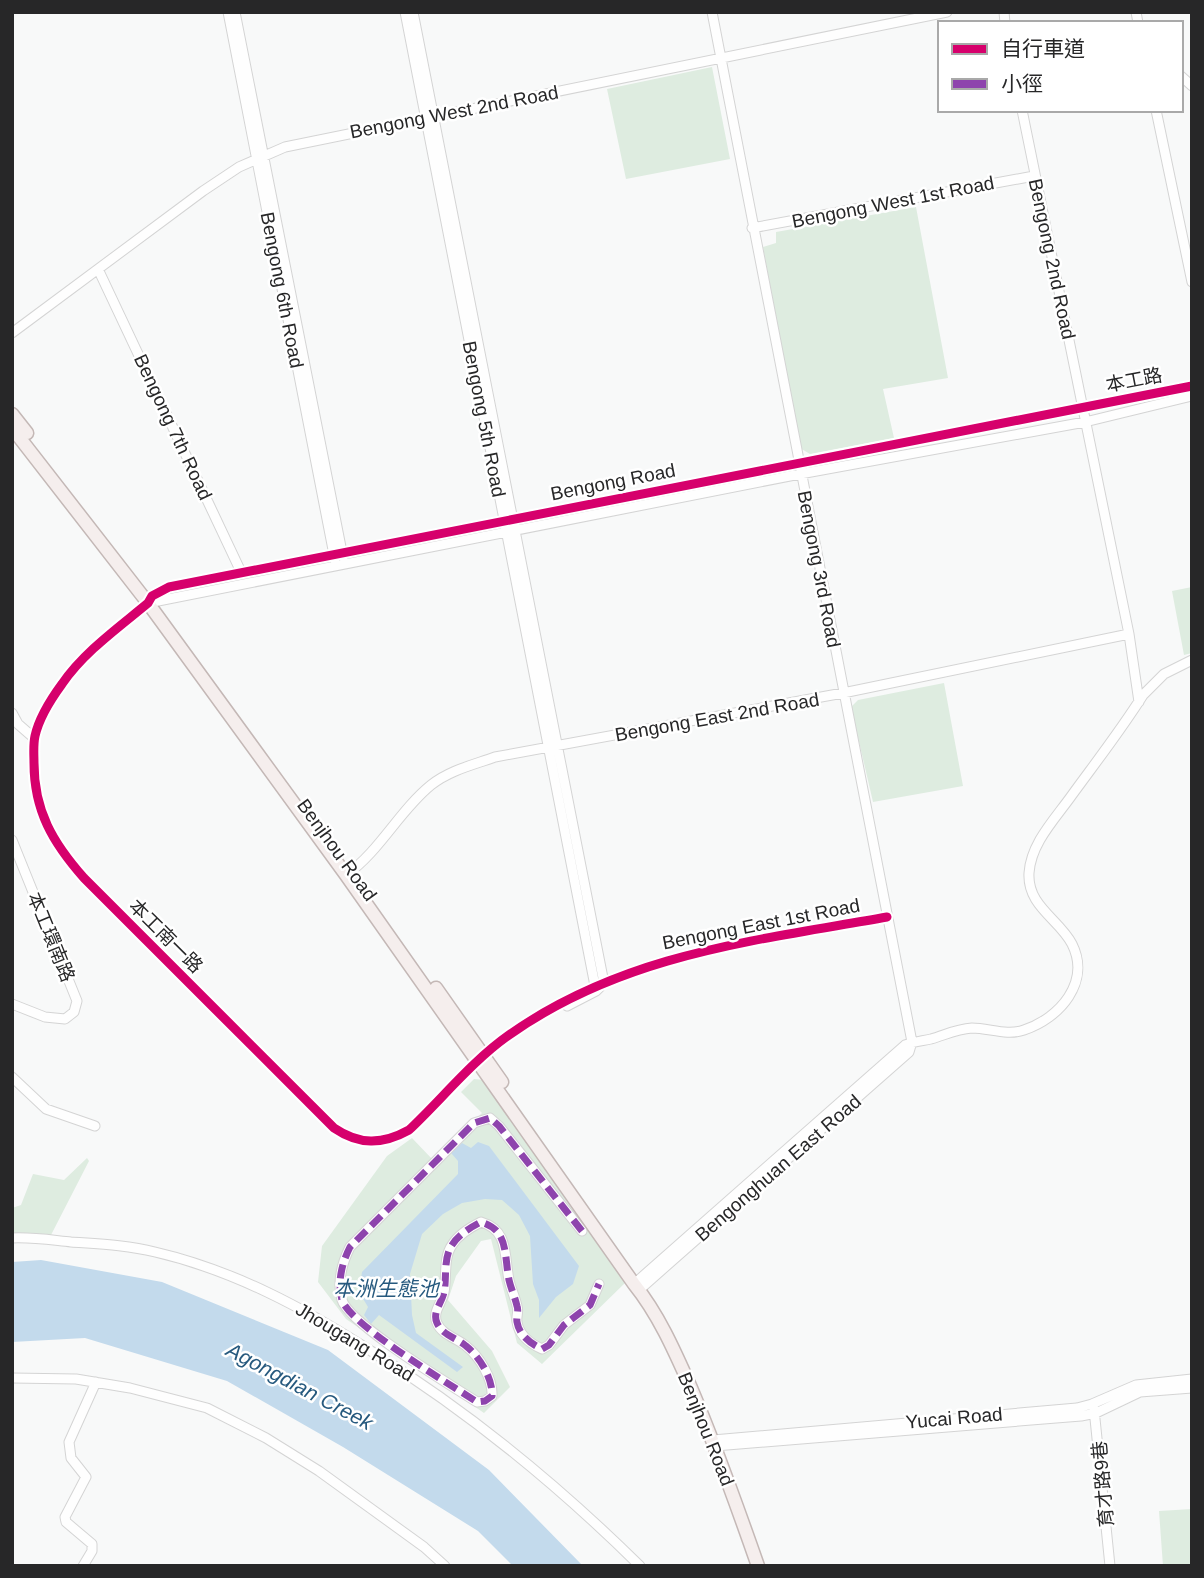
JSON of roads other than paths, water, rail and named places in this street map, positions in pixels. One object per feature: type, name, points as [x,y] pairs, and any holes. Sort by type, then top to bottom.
[{"type":"main road","name":"Benjhou Road","points":[[12,414],[152,600],[483,1058],[640,1287],[674,1348],[714,1443],[758,1566]]},
{"type":"main road","name":"Benjhou Road","points":[[12,428],[152,600]]},
{"type":"street","name":"Bengong 6th Road","points":[[228,12],[260,158],[341,566]]},
{"type":"street","name":"Bengong 6th Road","points":[[235,12],[260,158]]},
{"type":"street","name":"Bengong 5th Road","points":[[405,12],[429,117],[598,986]]},
{"type":"street","name":"Bengong 5th Road","points":[[413,12],[429,117]]},
{"type":"street","name":"Bengong 3rd Road","points":[[712,12],[912,1042]]},
{"type":"street","name":"Bengong West 2nd Road","points":[[12,333],[203,191],[239,167],[285,147],[947,12]]},
{"type":"street","name":"Bengong 2nd Road","points":[[1022,112],[1085,422]]},
{"type":"street","points":[[1156,112],[1192,282]]},
{"type":"street","name":"Bengong West 1st Road","points":[[752,228],[1034,176]]},
{"type":"street","name":"Bengong 7th Road","points":[[98,269],[242,572],[244,585]]},
{"type":"street","name":"本工路","points":[[1083,408],[1192,386]]},
{"type":"street","name":"本工路","points":[[1085,422],[1192,396]]},
{"type":"street","name":"Bengong Road","points":[[152,600],[169,587],[1083,408]]},
{"type":"street","points":[[1085,422],[1129,634],[1139,702]]},
{"type":"street","name":"Bengong Road","points":[[152,600],[244,585],[800,474],[1085,422]]},
{"type":"street","name":"本工南一路","points":[[152,600],[92,651],[63,683],[41,719],[34,738],[34,782],[43,819],[61,853],[334,1128],[346,1136],[366,1142],[380,1142],[409,1130],[483,1058]]},
{"type":"street","name":"Bengong East 2nd Road","points":[[349,873],[364,862],[430,787],[451,772],[495,757],[844,694],[1129,634]]},
{"type":"street","points":[[912,1042],[932,1039],[954,1030],[972,1028],[1002,1032],[1023,1031],[1058,1011],[1069,999],[1076,980],[1077,966],[1073,946],[1063,930],[1037,903],[1031,891],[1029,875],[1037,844],[1139,702],[1164,674],[1192,660]]},
{"type":"street","points":[[12,713],[18,724],[34,738]]},
{"type":"street","name":"本工環南路","points":[[12,840],[77,1001],[74,1012],[65,1019],[45,1017],[12,1004]]},
{"type":"street","name":"Bengong East 1st Road","points":[[483,1058],[598,986],[645,967],[712,948],[887,917]]},
{"type":"street","name":"Bengonghuan East Road","points":[[640,1287],[909,1052],[912,1042]]},
{"type":"street","points":[[12,1077],[46,1108],[94,1126]]},
{"type":"street","points":[[582,1231],[499,1126],[490,1118],[480,1120],[455,1141],[350,1247],[343,1263],[340,1285],[342,1301],[350,1313],[400,1352],[477,1402],[492,1396],[492,1385],[467,1346],[444,1333],[437,1322],[436,1311],[443,1296],[447,1256],[452,1244],[481,1222],[498,1231],[504,1243],[512,1293],[518,1307],[517,1323],[523,1336],[541,1349],[549,1345],[564,1325],[590,1305],[599,1284]]},
{"type":"street","name":"Jhougang Road","points":[[12,1238],[119,1245],[156,1252],[265,1289],[337,1329],[479,1423],[538,1471],[640,1566]]},
{"type":"street","points":[[12,1378],[96,1382],[207,1408],[266,1438],[319,1471],[424,1547],[445,1566]]},
{"type":"street","name":"Yucai Road","points":[[1094,1408],[1136,1385],[1192,1380]]},
{"type":"street","points":[[83,1566],[92,1551],[92,1544],[66,1522],[65,1517],[86,1477],[71,1458],[69,1442],[96,1382]]},
{"type":"street","name":"Yucai Road","points":[[714,1443],[1094,1408],[1140,1392],[1192,1388]]},
{"type":"street","name":"育才路9巷","points":[[1094,1408],[1110,1566]]},
{"type":"water","name":"本洲生態池","points":[[478,1142],[489,1146],[579,1266],[573,1284],[556,1297],[539,1318],[539,1300],[533,1284],[530,1236],[519,1215],[502,1200],[485,1199],[462,1203],[443,1214],[422,1234],[410,1274],[412,1315],[416,1333],[463,1367],[457,1372],[379,1315],[371,1324],[364,1315],[368,1307],[359,1292],[362,1272],[458,1174],[458,1161],[451,1153],[462,1143],[471,1148]]},
{"type":"water","name":"Agongdian Creek","points":[[41,1260],[162,1282],[328,1350],[489,1470],[583,1566],[513,1566],[478,1531],[343,1447],[227,1381],[85,1338],[12,1342],[12,1262]]}]
